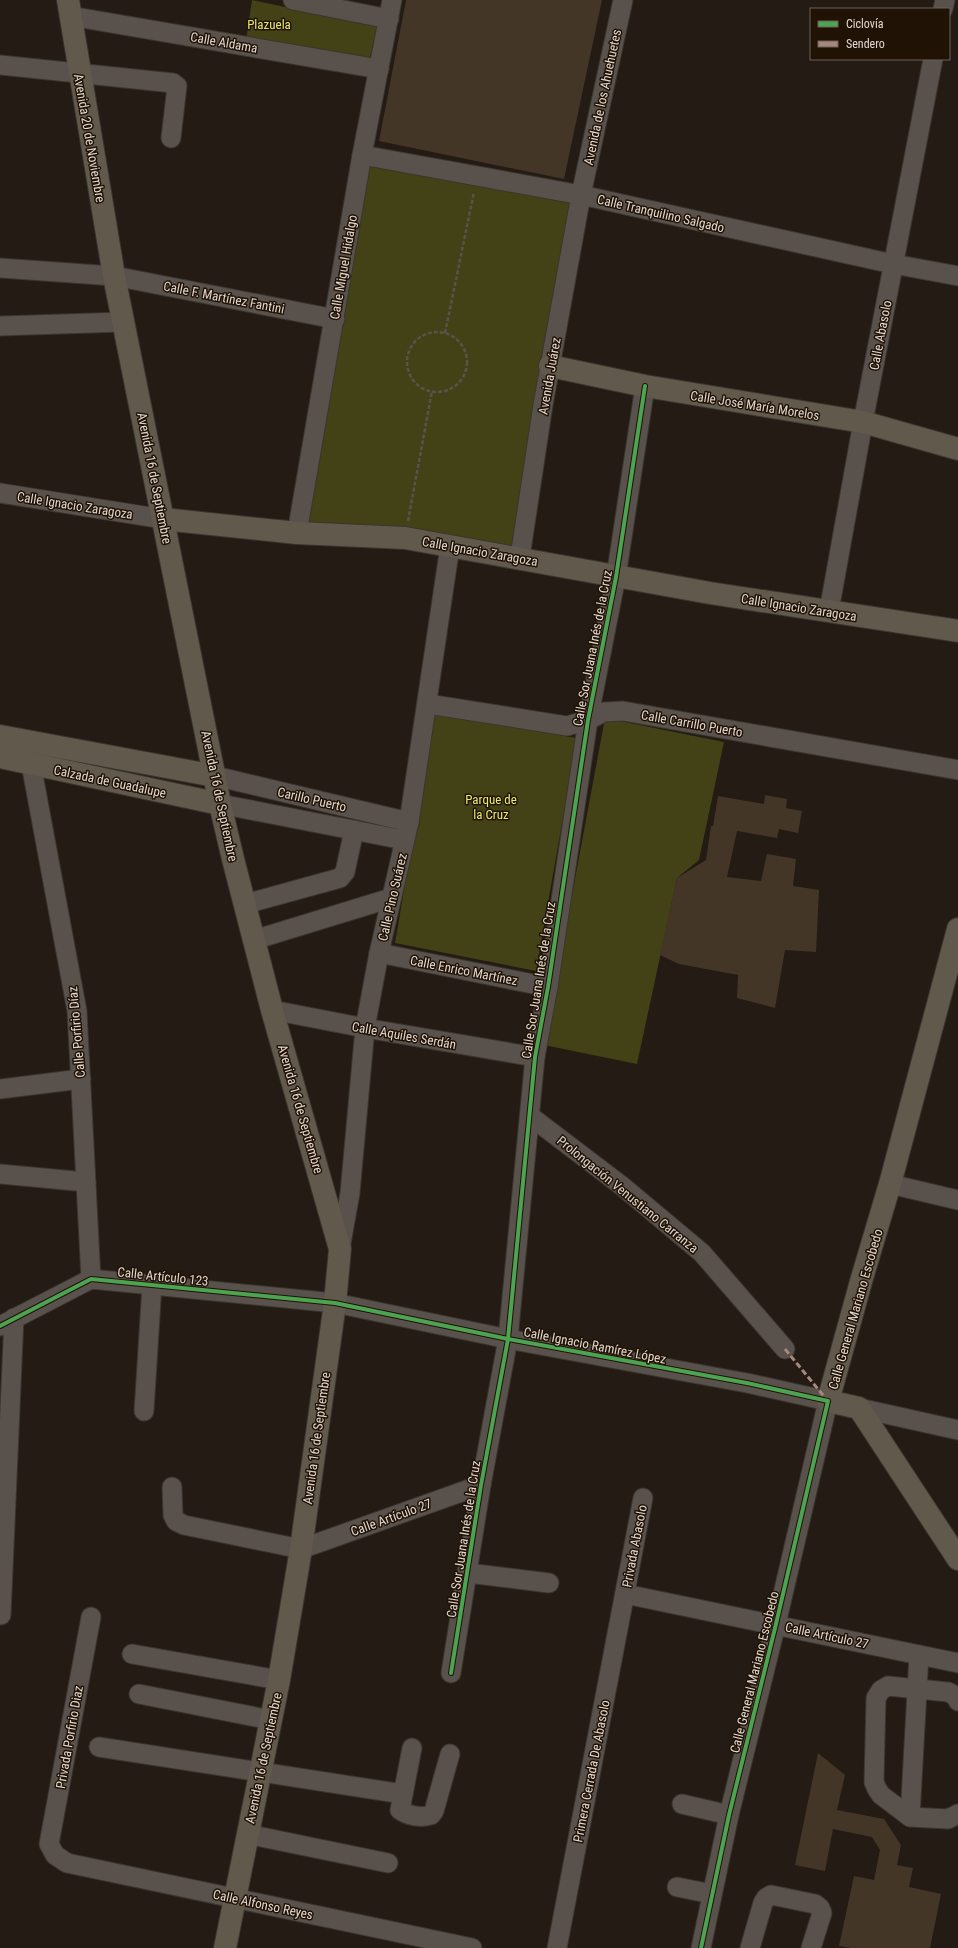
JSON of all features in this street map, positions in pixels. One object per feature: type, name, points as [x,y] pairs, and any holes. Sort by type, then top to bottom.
[{"type":"main road","name":"Avenida 20 de Noviembre","points":[[69,8],[114,276]]},
{"type":"main road","name":"Avenida 16 de Septiembre","points":[[114,276],[220,804],[244,904],[272,1010],[340,1249],[335,1303],[301,1550],[279,1680],[225,1948]]},
{"type":"main road","name":"Calle José María Morelos","points":[[550,366],[645,386],[863,422],[958,449]]},
{"type":"main road","name":"Calle Ignacio Zaragoza","points":[[163,519],[297,533],[405,538],[520,558],[616,577],[958,631]]},
{"type":"main road","name":"Calzada de Guadalupe","points":[[0,736],[215,776]]},
{"type":"main road","name":"Calzada de Guadalupe","points":[[0,757],[220,804]]},
{"type":"main road","name":"Calle General Mariano Escobedo","points":[[828,1401],[890,1184],[958,929]]},
{"type":"main road","name":"Calle Ignacio Ramírez López","points":[[828,1401],[859,1408]]},
{"type":"main road","points":[[859,1408],[958,1559]]},
{"type":"street","points":[[293,0],[389,19]]},
{"type":"street","name":"Calle Miguel Hidalgo","points":[[297,533],[362,155],[392,0]]},
{"type":"street","name":"Avenida de los Ahuehuetes","points":[[581,195],[623,0]]},
{"type":"street","name":"Calle Aldama","points":[[69,8],[379,69]]},
{"type":"street","name":"Calle Abasolo","points":[[829,611],[893,264],[934,60]]},
{"type":"street","points":[[0,65],[173,83],[177,86],[172,138]]},
{"type":"street","name":"Calle Tranquilino Salgado","points":[[362,155],[581,195],[893,264],[958,276]]},
{"type":"street","name":"Avenida Juárez","points":[[520,558],[550,366],[581,195]]},
{"type":"street","name":"Calle F. Martínez Fantini","points":[[0,268],[114,276],[334,319]]},
{"type":"street","points":[[0,326],[123,322]]},
{"type":"street","name":"Calle Sor Juana Inés de la Cruz","points":[[451,1673],[481,1485],[508,1339],[535,1057],[548,987],[588,720],[616,577],[645,386]]},
{"type":"street","name":"Calle Ignacio Zaragoza","points":[[0,493],[163,519]]},
{"type":"street","name":"Calle Pino Suárez","points":[[340,1249],[350,1193],[365,1028],[379,953],[409,822],[428,704],[450,546]]},
{"type":"street","name":"Calle Carrillo Puerto","points":[[428,704],[567,726],[575,725],[604,712],[623,711],[958,770]]},
{"type":"street","name":"Calle Porfirio Díaz","points":[[31,764],[77,1011],[91,1279]]},
{"type":"street","name":"Carillo Puerto","points":[[215,776],[409,822]]},
{"type":"street","name":"Carillo Puerto","points":[[220,804],[404,840]]},
{"type":"street","points":[[244,904],[340,878],[345,872],[354,830]]},
{"type":"street","points":[[254,940],[391,898]]},
{"type":"street","name":"Calle Enrico Martínez","points":[[379,953],[548,987]]},
{"type":"street","name":"Calle Aquiles Serdán","points":[[272,1010],[365,1028],[535,1057]]},
{"type":"street","points":[[0,1089],[80,1079]]},
{"type":"street","name":"Prolongación Venustiano Carranza","points":[[530,1116],[622,1186],[702,1253],[785,1349]]},
{"type":"street","points":[[0,1174],[86,1182]]},
{"type":"street","points":[[890,1184],[958,1200]]},
{"type":"street","points":[[1,1616],[7,1322],[91,1279]]},
{"type":"street","name":"Calle Artículo 123","points":[[91,1279],[335,1303]]},
{"type":"street","points":[[144,1412],[152,1285]]},
{"type":"street","name":"Calle Ignacio Ramírez López","points":[[335,1303],[508,1339],[747,1383],[828,1401]]},
{"type":"street","name":"Calle General Mariano Escobedo","points":[[701,1948],[729,1815],[776,1624],[828,1401]]},
{"type":"street","name":"Calle Ignacio Ramírez López","points":[[859,1408],[958,1430]]},
{"type":"street","name":"Calle Artículo 27","points":[[301,1550],[481,1485]]},
{"type":"street","points":[[172,1487],[173,1515],[176,1521],[184,1525],[301,1550]]},
{"type":"street","name":"Privada Abasolo","points":[[625,1594],[643,1498]]},
{"type":"street","points":[[468,1573],[549,1583]]},
{"type":"street","name":"Calle Artículo 27","points":[[625,1594],[776,1624],[958,1663]]},
{"type":"street","name":"Primera Cerrada De Abasolo","points":[[558,1948],[625,1594]]},
{"type":"street","name":"Privada Porfirio Diaz","points":[[55,1856],[50,1844],[91,1617]]},
{"type":"street","points":[[132,1654],[279,1680]]},
{"type":"street","points":[[910,1817],[919,1655]]},
{"type":"street","points":[[958,1701],[956,1696],[948,1692],[888,1686],[881,1690],[876,1698],[874,1782],[881,1795],[910,1817],[948,1819],[958,1814]]},
{"type":"street","points":[[140,1694],[271,1720]]},
{"type":"street","points":[[100,1747],[403,1794]]},
{"type":"street","points":[[412,1748],[400,1810],[404,1814],[424,1817],[431,1815],[434,1811],[450,1754]]},
{"type":"street","points":[[682,1804],[729,1815]]},
{"type":"street","points":[[247,1834],[388,1863]]},
{"type":"street","name":"Calle Alfonso Reyes","points":[[55,1856],[67,1863],[235,1898],[446,1945],[472,1948]]},
{"type":"street","points":[[678,1887],[712,1894]]},
{"type":"street","points":[[750,1948],[766,1898],[771,1895],[815,1904],[820,1908],[822,1913],[811,1948]]},
{"type":"path","points":[[445,333],[477,176]]},
{"type":"path","points":[[435,332],[445,333],[454,337],[462,344],[466,354],[467,364],[464,374],[459,382],[451,388],[442,391],[432,391],[415,383],[406,365],[407,356],[410,346],[416,339],[425,334],[435,332]]},
{"type":"path","points":[[405,538],[432,391]]},
{"type":"green space","name":"Plazuela","points":[[252,0],[377,26],[369,63],[246,40]]},
{"type":"green space","points":[[362,155],[581,195],[520,557],[297,533]]},
{"type":"green space","name":"Parque de la Cruz","points":[[434,714],[577,738],[536,971],[395,943]]},
{"type":"green space","points":[[605,718],[724,742],[699,860],[677,878],[637,1064],[544,1045]]},
{"type":"building","points":[[406,0],[602,0],[564,179],[379,141]]},
{"type":"building","points":[[765,795],[787,799],[786,808],[802,811],[798,833],[779,829],[777,838],[737,831],[727,877],[761,881],[767,854],[796,859],[793,886],[819,890],[816,952],[785,950],[775,1008],[737,998],[738,975],[679,964],[660,955],[677,878],[706,860],[711,826],[713,826],[718,796],[764,804]]},
{"type":"building","points":[[818,1753],[845,1775],[837,1810],[884,1819],[901,1845],[897,1865],[913,1868],[909,1887],[941,1894],[930,1948],[851,1948],[839,1946],[854,1876],[874,1880],[880,1850],[872,1837],[833,1829],[825,1871],[795,1865]]},
{"type":"marked path","points":[[785,1349],[827,1400]]},
{"type":"cycle path","points":[[451,1673],[481,1485],[508,1339],[535,1057],[548,987],[588,720],[616,577],[645,386]]},
{"type":"cycle path","points":[[0,1326],[91,1279],[335,1303],[508,1339],[747,1383],[828,1401],[776,1624],[729,1815],[701,1948]]}]
